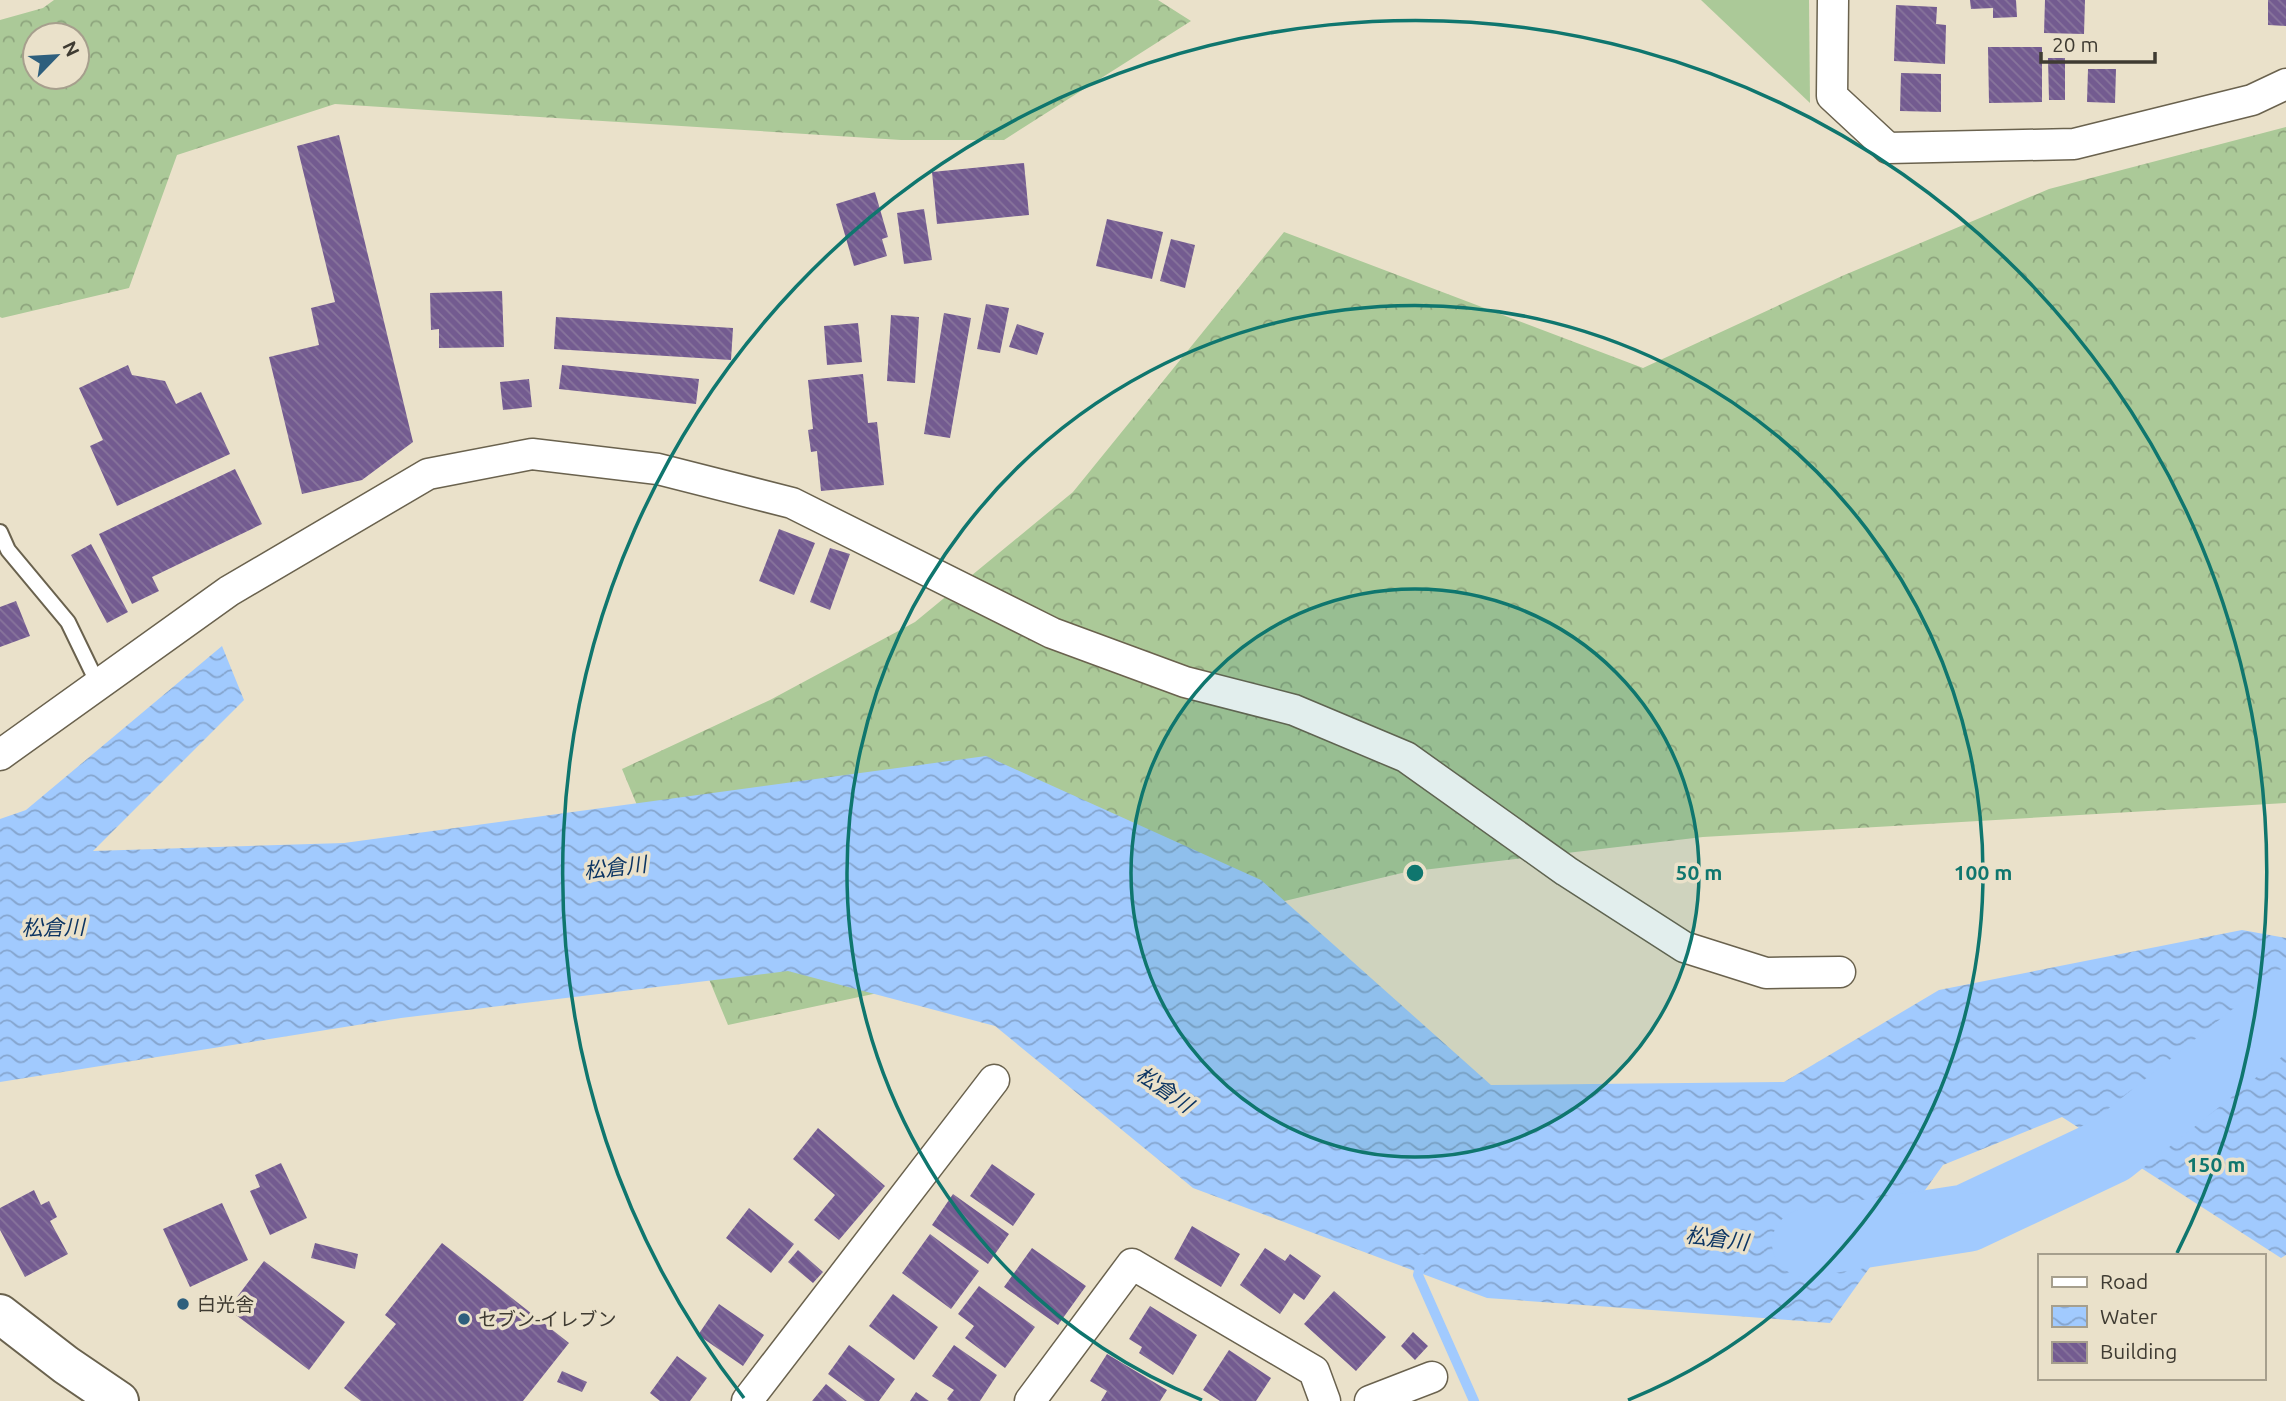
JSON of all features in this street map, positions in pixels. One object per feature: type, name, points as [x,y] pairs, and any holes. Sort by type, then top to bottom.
[{"type":"main road","points":[[0,1314],[66,1365],[119,1401]]},
{"type":"street","points":[[1833,0],[1832,96],[1888,148],[2074,144],[2252,100],[2286,84]]},
{"type":"street","points":[[0,755],[229,591],[428,474],[532,454],[658,469],[792,503],[1052,633],[1185,682],[1294,710],[1406,757],[1566,871],[1684,947],[1766,973],[1840,972]]},
{"type":"street","points":[[747,1401],[994,1080]]},
{"type":"street","points":[[1030,1401],[1132,1264],[1314,1371],[1325,1401]]},
{"type":"street","points":[[1370,1401],[1432,1377]]},
{"type":"lane","points":[[0,532],[8,550],[68,622],[99,684]]},
{"type":"green space","points":[[54,0],[1158,0],[1191,21],[1004,140],[901,140],[335,104],[177,155],[129,288],[2,318],[0,20],[43,8]]},
{"type":"green space","points":[[1701,0],[1809,0],[1810,103]]},
{"type":"green space","points":[[2286,127],[2286,803],[1703,837],[1406,872],[1079,950],[728,1025],[622,769],[770,700],[915,622],[1073,492],[1284,232],[1643,368],[1842,276],[2049,189]]},
{"type":"water","points":[[222,646],[244,700],[93,851],[344,843],[986,756],[1261,880],[1491,1085],[1784,1082],[1939,990],[2242,930],[2286,938],[2286,1255],[2281,1258],[2062,1117],[1943,1165],[1830,1323],[1487,1298],[1193,1188],[995,1026],[788,971],[401,1018],[0,1082],[0,819],[26,810]]},
{"type":"building","points":[[1970,0],[2016,0],[2017,17],[1993,18],[1993,8],[1971,9]]},
{"type":"building","points":[[2045,0],[2085,0],[2084,34],[2044,33]]},
{"type":"building","points":[[2268,0],[2286,0],[2286,26],[2268,25]]},
{"type":"building","points":[[1896,5],[1937,7],[1936,24],[1946,25],[1945,64],[1894,61]]},
{"type":"building","points":[[1988,47],[2042,47],[2042,102],[1989,103]]},
{"type":"building","points":[[2048,58],[2065,58],[2065,100],[2049,100]]},
{"type":"building","points":[[2088,69],[2116,69],[2115,103],[2087,102]]},
{"type":"building","points":[[1901,73],[1941,74],[1941,112],[1900,111]]},
{"type":"building","points":[[339,135],[413,442],[362,480],[302,494],[269,357],[319,345],[311,308],[335,302],[297,146]]},
{"type":"building","points":[[1024,163],[1029,215],[937,224],[932,172]]},
{"type":"building","points":[[875,192],[888,237],[882,239],[887,256],[854,266],[836,204]]},
{"type":"building","points":[[924,209],[932,260],[904,264],[897,213]]},
{"type":"building","points":[[1107,219],[1163,232],[1152,279],[1096,266]]},
{"type":"building","points":[[1171,239],[1195,245],[1185,288],[1160,281]]},
{"type":"building","points":[[502,291],[504,347],[439,348],[439,329],[431,330],[430,293]]},
{"type":"building","points":[[986,304],[1009,308],[1000,353],[977,349]]},
{"type":"building","points":[[944,313],[971,318],[950,438],[924,434]]},
{"type":"building","points":[[891,315],[919,317],[915,383],[887,381]]},
{"type":"building","points":[[556,317],[733,328],[731,360],[554,349]]},
{"type":"building","points":[[858,323],[862,362],[827,365],[824,326]]},
{"type":"building","points":[[1017,324],[1044,333],[1037,355],[1009,347]]},
{"type":"building","points":[[128,365],[132,375],[165,381],[176,404],[201,392],[230,454],[117,506],[90,446],[103,440],[79,388]]},
{"type":"building","points":[[562,365],[699,379],[696,404],[559,389]]},
{"type":"building","points":[[863,374],[868,423],[877,422],[884,485],[821,491],[817,451],[811,452],[808,430],[813,429],[808,380]]},
{"type":"building","points":[[529,379],[532,407],[503,410],[500,382]]},
{"type":"building","points":[[235,469],[262,524],[152,577],[159,591],[132,604],[99,534]]},
{"type":"building","points":[[779,529],[815,543],[794,595],[759,581]]},
{"type":"building","points":[[91,544],[128,612],[107,623],[71,555]]},
{"type":"building","points":[[830,548],[850,554],[830,610],[810,602]]},
{"type":"building","points":[[16,601],[30,636],[0,647],[0,607]]},
{"type":"building","points":[[818,1128],[885,1186],[839,1240],[814,1220],[835,1195],[793,1159]]},
{"type":"building","points":[[281,1163],[307,1218],[270,1235],[250,1191],[260,1187],[255,1175]]},
{"type":"building","points":[[992,1164],[1035,1194],[1013,1226],[970,1196]]},
{"type":"building","points":[[34,1190],[41,1205],[49,1201],[57,1217],[50,1221],[68,1254],[25,1277],[0,1230],[0,1208]]},
{"type":"building","points":[[953,1194],[1009,1234],[988,1264],[932,1225]]},
{"type":"building","points":[[222,1203],[248,1260],[190,1287],[163,1229]]},
{"type":"building","points":[[749,1208],[794,1244],[771,1273],[726,1238]]},
{"type":"building","points":[[1192,1226],[1240,1254],[1221,1287],[1174,1259]]},
{"type":"building","points":[[930,1234],[979,1271],[951,1309],[902,1273]]},
{"type":"building","points":[[315,1243],[358,1254],[355,1269],[311,1258]]},
{"type":"building","name":"セブン-イレブン","points":[[442,1243],[569,1343],[523,1401],[361,1401],[344,1388],[396,1324],[385,1315]]},
{"type":"building","points":[[1032,1248],[1086,1286],[1058,1325],[1004,1287]]},
{"type":"building","points":[[1265,1248],[1285,1261],[1290,1254],[1321,1276],[1304,1300],[1294,1293],[1280,1314],[1240,1285]]},
{"type":"building","points":[[798,1250],[823,1272],[813,1283],[788,1262]]},
{"type":"building","points":[[264,1261],[345,1322],[309,1370],[228,1309]]},
{"type":"building","points":[[979,1286],[1035,1327],[1005,1368],[965,1338],[974,1326],[958,1314]]},
{"type":"building","points":[[1334,1291],[1386,1337],[1356,1371],[1304,1324]]},
{"type":"building","points":[[893,1294],[938,1327],[914,1360],[869,1326]]},
{"type":"building","points":[[719,1304],[764,1335],[743,1366],[698,1335]]},
{"type":"building","points":[[1150,1306],[1197,1335],[1173,1375],[1139,1353],[1142,1347],[1129,1339]]},
{"type":"building","points":[[1413,1332],[1428,1346],[1415,1360],[1401,1346]]},
{"type":"building","points":[[849,1345],[895,1379],[879,1401],[865,1401],[828,1374]]},
{"type":"building","points":[[954,1345],[997,1375],[980,1401],[949,1401],[947,1399],[954,1390],[932,1376]]},
{"type":"building","points":[[1229,1350],[1271,1378],[1256,1401],[1220,1401],[1203,1390]]},
{"type":"building","points":[[1107,1354],[1167,1390],[1160,1401],[1101,1401],[1107,1391],[1090,1381]]},
{"type":"building","points":[[677,1356],[707,1378],[690,1401],[660,1401],[650,1393]]},
{"type":"building","points":[[562,1371],[587,1382],[582,1392],[557,1382]]},
{"type":"building","points":[[826,1384],[847,1401],[812,1401]]},
{"type":"building","points":[[916,1392],[929,1401],[910,1401]]},
{"type":"waterway","name":"松倉川","points":[[1806,1243],[1967,1218],[2111,1150],[2266,1026],[2286,1003]]},
{"type":"waterway","points":[[1422,1259],[1418,1275],[1474,1401]]},
{"type":"place","name":"白光舎","points":[[183,1304]]},
{"type":"place","name":"セブン-イレブン","points":[[464,1319]]}]
